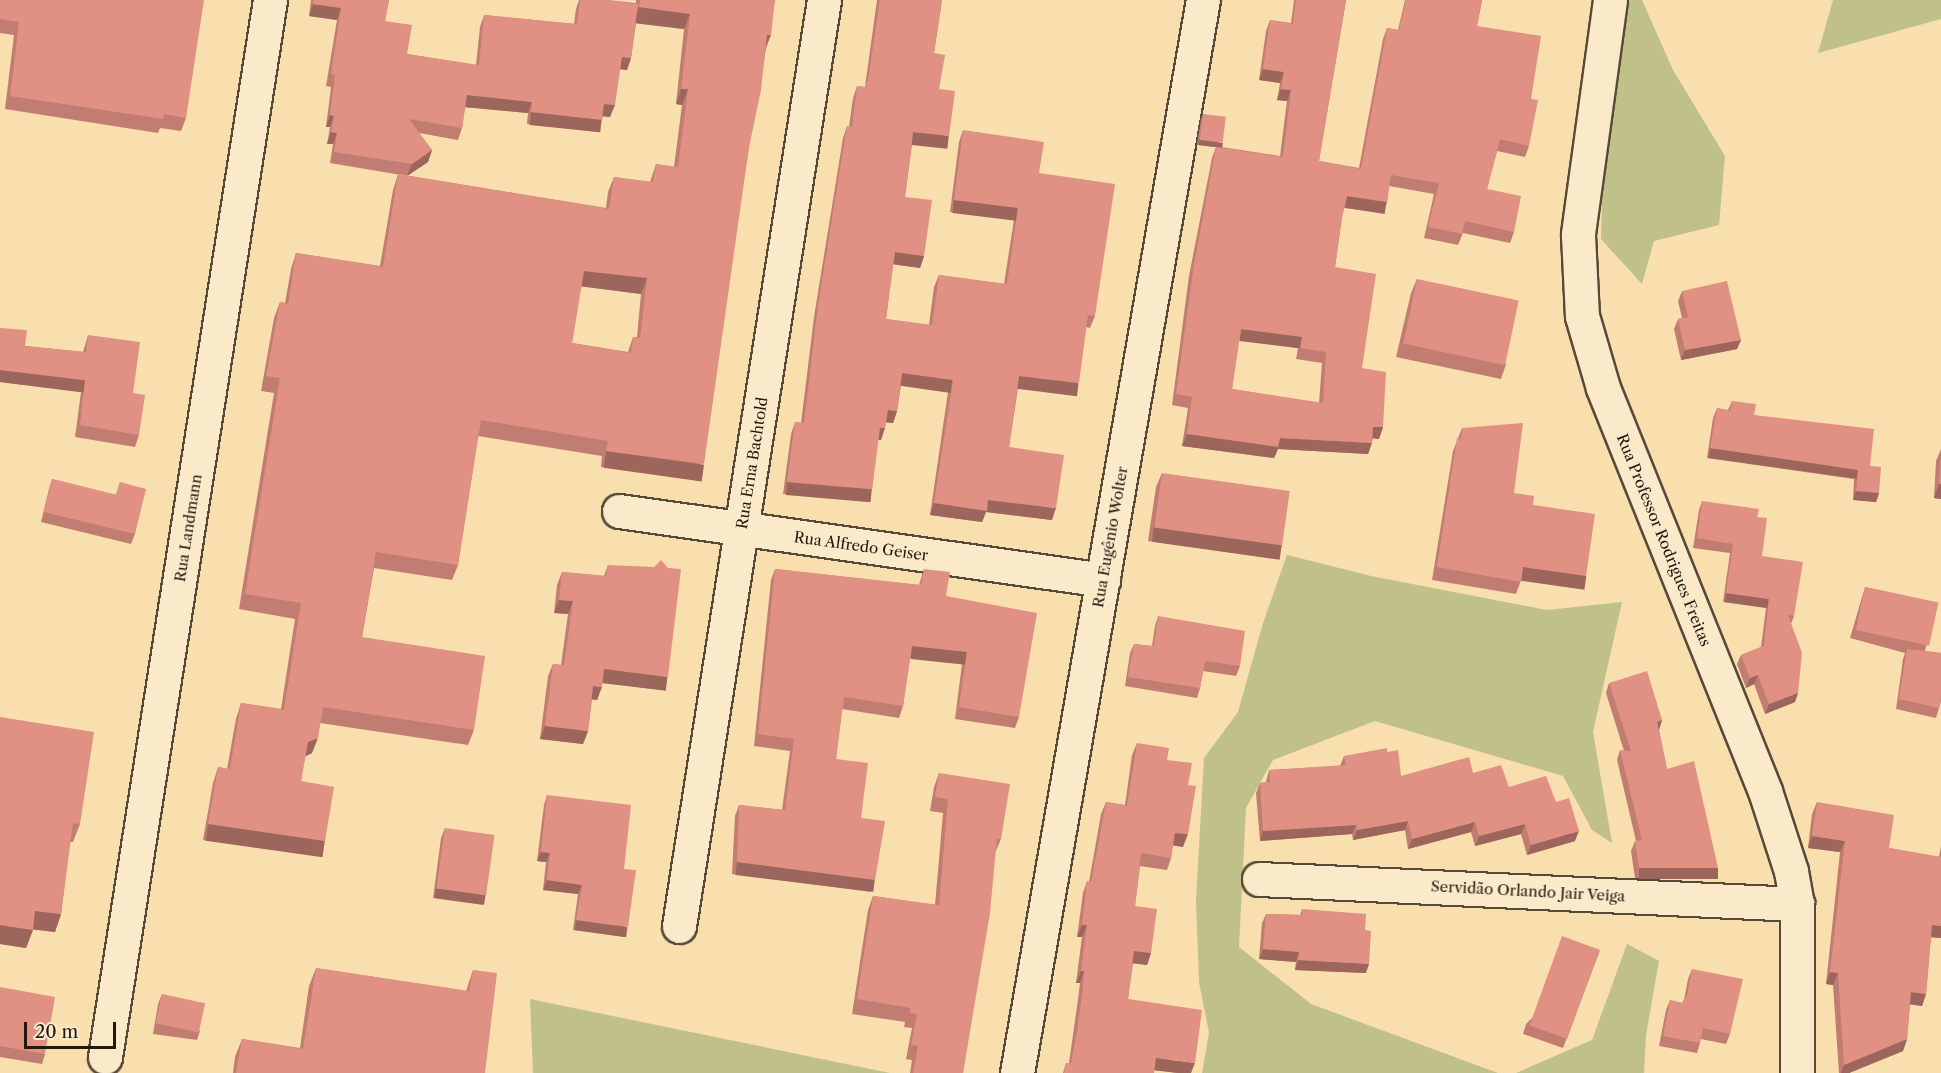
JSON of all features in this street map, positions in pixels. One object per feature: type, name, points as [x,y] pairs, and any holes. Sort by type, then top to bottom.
[{"type":"street","name":"Rua Landmann","points":[[105,1057],[270,0]]},
{"type":"street","name":"Rua Erna Bachtold","points":[[680,926],[824,0]]},
{"type":"street","name":"Rua Eugênio Wolter","points":[[1017,1073],[1203,0]]},
{"type":"street","name":"Rua Professor Rodrigues Freitas","points":[[1610,0],[1578,235],[1582,316],[1604,388],[1765,791],[1791,871],[1797,904],[1797,1073]]},
{"type":"street","name":"Rua Alfredo Geiser","points":[[619,512],[1103,580]]},
{"type":"street","name":"Servidão Orlando Jair Veiga","points":[[1260,879],[1797,904]]},
{"type":"green space","points":[[1621,0],[1642,0],[1673,70],[1725,156],[1719,225],[1654,241],[1642,284],[1601,239],[1603,163]]},
{"type":"green space","points":[[1833,0],[1941,0],[1941,19],[1818,53]]},
{"type":"green space","points":[[1287,555],[1371,576],[1547,610],[1622,602],[1593,732],[1612,843],[1592,830],[1563,776],[1375,721],[1273,760],[1246,808],[1239,947],[1311,1004],[1498,1073],[1202,1073],[1209,1033],[1199,982],[1196,901],[1204,758],[1238,712],[1263,623]]},
{"type":"green space","points":[[1627,944],[1659,961],[1646,1035],[1644,1073],[1516,1073],[1592,1040]]},
{"type":"green space","points":[[530,999],[890,1073],[533,1073]]},
{"type":"building","points":[[0,0],[204,0],[186,118],[164,114],[163,119],[10,96],[19,22],[0,19]]},
{"type":"building","points":[[314,0],[389,0],[385,21],[412,25],[407,54],[479,65],[484,15],[577,24],[580,0],[607,0],[638,4],[631,58],[622,57],[615,105],[604,104],[602,120],[531,112],[532,102],[467,95],[462,128],[409,119],[432,150],[412,164],[334,152],[337,133],[331,132],[334,116],[330,115],[335,75],[331,74],[341,8],[313,4]]},
{"type":"building","points":[[640,0],[775,0],[771,35],[767,35],[761,90],[749,147],[704,464],[606,451],[608,441],[481,420],[458,565],[376,552],[362,637],[485,656],[474,730],[323,707],[318,738],[308,742],[301,781],[334,787],[325,841],[208,824],[218,767],[230,769],[241,703],[284,710],[301,603],[245,594],[280,378],[266,376],[280,302],[288,304],[296,253],[383,267],[398,174],[609,209],[614,177],[653,182],[656,164],[678,167],[688,89],[681,89],[690,14],[639,7]],"holes":[[[584,271],[647,278],[640,338],[633,337],[631,353],[572,343]]]},
{"type":"building","points":[[880,0],[942,0],[934,53],[945,55],[939,89],[955,91],[949,136],[913,132],[905,197],[932,200],[924,256],[895,252],[886,319],[932,325],[939,275],[1007,284],[1018,208],[954,200],[963,130],[1044,142],[1039,173],[1115,184],[1095,316],[1088,315],[1079,383],[1019,376],[1009,447],[1064,455],[1056,508],[988,500],[987,511],[934,503],[953,380],[902,373],[897,411],[888,410],[885,428],[880,428],[872,489],[787,482],[795,422],[804,423],[818,305],[847,126],[852,127],[857,86],[865,87],[868,80]]},
{"type":"building","points":[[1296,0],[1346,0],[1319,161],[1361,169],[1387,28],[1399,30],[1406,0],[1482,0],[1477,26],[1541,36],[1531,99],[1538,100],[1529,146],[1500,139],[1487,189],[1521,196],[1514,232],[1465,221],[1462,234],[1428,227],[1439,183],[1391,175],[1387,202],[1347,196],[1335,267],[1376,274],[1362,368],[1386,372],[1383,427],[1373,427],[1372,443],[1280,438],[1278,447],[1187,434],[1192,397],[1176,394],[1194,264],[1216,147],[1283,157],[1291,90],[1281,89],[1284,72],[1263,69],[1270,20],[1293,24]],"holes":[[[1241,329],[1302,337],[1300,348],[1326,352],[1323,403],[1232,389]]]},
{"type":"building","points":[[1203,114],[1226,117],[1223,143],[1200,140]]},
{"type":"building","points":[[1417,279],[1519,301],[1505,365],[1403,344]]},
{"type":"building","points":[[1727,281],[1741,340],[1685,350],[1678,319],[1688,317],[1682,291]]},
{"type":"building","points":[[0,328],[27,330],[25,346],[86,352],[88,335],[140,342],[133,393],[145,395],[139,435],[80,425],[85,380],[0,370]]},
{"type":"building","points":[[1732,401],[1756,404],[1754,415],[1874,429],[1870,466],[1881,467],[1879,493],[1856,491],[1858,470],[1710,448],[1717,408],[1730,411]]},
{"type":"building","points":[[1523,423],[1514,493],[1534,496],[1533,505],[1595,514],[1586,576],[1523,567],[1521,582],[1437,567],[1457,438],[1461,439],[1462,428]]},
{"type":"building","points":[[1941,456],[1941,484],[1939,484]]},
{"type":"building","points":[[1162,473],[1290,491],[1282,545],[1154,527]]},
{"type":"building","points":[[52,479],[117,495],[120,482],[146,489],[135,534],[44,512]]},
{"type":"building","points":[[1702,501],[1759,509],[1757,517],[1767,518],[1762,556],[1803,562],[1794,616],[1788,615],[1802,653],[1798,693],[1769,704],[1758,675],[1750,678],[1741,655],[1764,646],[1769,599],[1726,593],[1733,544],[1697,538]]},
{"type":"building","points":[[661,560],[668,568],[681,569],[668,677],[604,669],[602,687],[593,686],[588,731],[545,726],[553,664],[564,665],[573,601],[559,600],[562,572],[606,576],[608,565],[654,567]]},
{"type":"building","points":[[775,569],[921,585],[924,569],[950,572],[946,596],[1037,613],[1019,717],[959,707],[967,652],[912,646],[903,706],[844,697],[836,759],[868,763],[861,818],[885,821],[875,880],[737,862],[739,805],[785,810],[794,739],[758,734]]},
{"type":"building","points":[[1865,587],[1938,603],[1929,646],[1856,630]]},
{"type":"building","points":[[1158,616],[1245,631],[1240,666],[1205,661],[1200,688],[1128,677],[1134,644],[1154,646]]},
{"type":"building","points":[[1907,649],[1941,653],[1939,708],[1899,699]]},
{"type":"building","points":[[1647,671],[1662,720],[1657,722],[1667,769],[1694,761],[1718,868],[1639,868],[1635,841],[1642,840],[1620,750],[1631,751],[1609,683]]},
{"type":"building","points":[[0,717],[94,732],[80,824],[73,823],[61,914],[35,911],[33,930],[0,925]]},
{"type":"building","points":[[1137,743],[1169,748],[1167,760],[1192,763],[1188,785],[1196,786],[1188,834],[1175,833],[1171,858],[1141,853],[1135,906],[1157,909],[1151,953],[1134,951],[1128,999],[1202,1010],[1195,1063],[1156,1058],[1154,1073],[1064,1073],[1066,1063],[1071,1063],[1083,987],[1084,971],[1081,971],[1087,925],[1082,925],[1087,881],[1091,882],[1106,802],[1127,806]]},
{"type":"building","points":[[1387,748],[1387,752],[1398,750],[1401,776],[1469,757],[1473,773],[1501,765],[1509,787],[1546,776],[1556,802],[1569,798],[1579,831],[1531,845],[1525,824],[1479,836],[1475,822],[1412,839],[1408,821],[1357,830],[1356,825],[1263,831],[1260,783],[1270,782],[1269,770],[1346,765],[1344,756]]},
{"type":"building","points":[[939,773],[1010,784],[1001,839],[997,838],[990,913],[963,1073],[913,1073],[918,1046],[911,1045],[917,1014],[910,1013],[910,1008],[857,999],[873,896],[939,905],[948,799],[935,797]]},
{"type":"building","points":[[547,795],[631,805],[624,869],[636,870],[628,927],[576,920],[582,885],[547,880],[550,853],[541,852]]},
{"type":"building","points":[[1817,802],[1894,815],[1889,848],[1941,857],[1941,926],[1932,925],[1926,994],[1911,992],[1907,1039],[1844,1065],[1838,973],[1830,972],[1845,841],[1812,836]]},
{"type":"building","points":[[445,828],[495,835],[486,895],[437,888]]},
{"type":"building","points":[[1302,909],[1366,914],[1365,930],[1371,931],[1369,964],[1298,960],[1299,952],[1263,949],[1266,914],[1302,915]]},
{"type":"building","points":[[1562,936],[1600,950],[1567,1039],[1530,1025]]},
{"type":"building","points":[[316,968],[469,991],[473,970],[497,973],[485,1073],[236,1073],[242,1039],[303,1049]]},
{"type":"building","points":[[1692,969],[1743,979],[1730,1034],[1703,1028],[1700,1043],[1663,1036],[1670,1000],[1682,1003],[1687,996]]},
{"type":"building","points":[[0,987],[55,997],[45,1054],[0,1046]]},
{"type":"building","points":[[162,994],[205,1003],[199,1032],[156,1023]]}]
